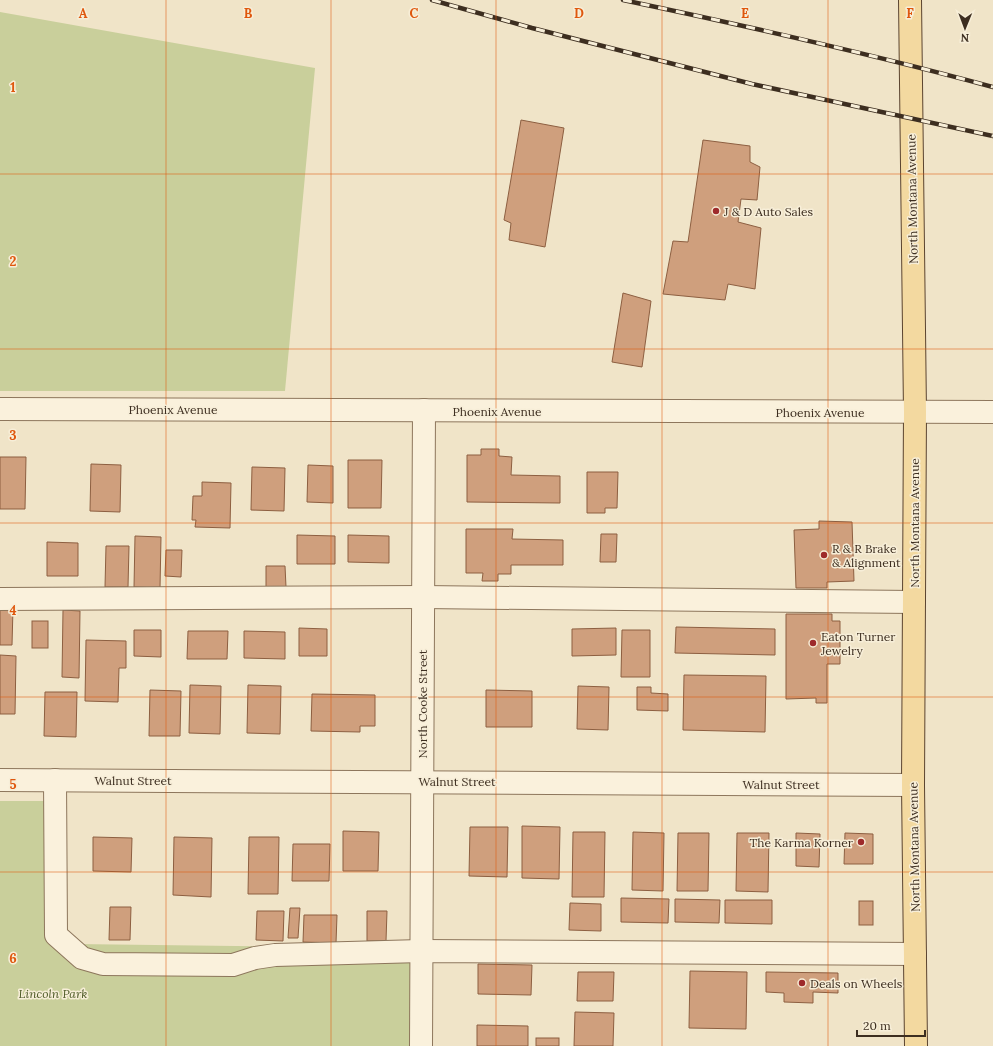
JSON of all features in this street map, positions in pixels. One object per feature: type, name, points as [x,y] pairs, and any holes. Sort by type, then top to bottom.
[{"type":"main road","name":"North Montana Avenue","points":[[910,0],[915,412],[913,785],[916,1046]]},
{"type":"street","name":"Phoenix Avenue","points":[[0,409],[993,412]]},
{"type":"street","name":"North Cooke Street","points":[[421,1046],[424,410]]},
{"type":"street","points":[[0,599],[423,597],[914,602]]},
{"type":"street","name":"Walnut Street","points":[[0,780],[422,781],[913,785]]},
{"type":"street","points":[[55,780],[56,935],[82,958],[103,964],[233,965],[255,958],[275,955],[421,951],[915,954]]},
{"type":"green space","points":[[0,12],[315,68],[285,391],[0,391]]},
{"type":"green space","name":"Lincoln Park","points":[[0,801],[61,801],[62,932],[74,944],[411,948],[410,1046],[0,1046]]},
{"type":"building","points":[[521,120],[564,128],[545,247],[509,240],[511,223],[504,220]]},
{"type":"building","name":"J & D Auto Sales","points":[[703,140],[750,146],[750,162],[760,167],[757,200],[741,199],[738,222],[761,228],[755,289],[728,284],[725,300],[663,294],[673,241],[688,242]]},
{"type":"building","points":[[623,293],[651,301],[642,367],[612,362]]},
{"type":"building","points":[[481,449],[499,449],[499,456],[512,457],[511,475],[560,476],[560,503],[467,502],[467,455],[481,455]]},
{"type":"building","points":[[0,457],[26,457],[25,509],[0,509]]},
{"type":"building","points":[[348,460],[382,460],[381,508],[348,508]]},
{"type":"building","points":[[91,464],[121,465],[120,512],[90,511]]},
{"type":"building","points":[[308,465],[333,466],[333,503],[307,502]]},
{"type":"building","points":[[252,467],[285,468],[284,511],[251,510]]},
{"type":"building","points":[[587,472],[618,472],[617,508],[605,508],[605,513],[587,513]]},
{"type":"building","points":[[202,482],[231,483],[230,528],[195,527],[196,520],[192,520],[193,496],[202,496]]},
{"type":"building","name":"R & R Brake & Alignment","points":[[819,521],[852,522],[854,581],[827,582],[827,588],[796,588],[794,530],[819,529]]},
{"type":"building","points":[[466,529],[513,529],[512,539],[563,540],[563,565],[511,565],[511,574],[498,574],[498,581],[482,581],[483,573],[466,573]]},
{"type":"building","points":[[601,534],[617,534],[616,562],[600,562]]},
{"type":"building","points":[[297,535],[335,536],[335,564],[297,564]]},
{"type":"building","points":[[348,535],[389,536],[389,563],[348,562]]},
{"type":"building","points":[[135,536],[161,537],[160,588],[134,587]]},
{"type":"building","points":[[47,542],[78,543],[78,576],[47,576]]},
{"type":"building","points":[[106,546],[129,546],[128,587],[105,587]]},
{"type":"building","points":[[166,550],[182,550],[181,577],[165,576]]},
{"type":"building","points":[[266,566],[285,566],[286,587],[266,587]]},
{"type":"building","points":[[0,608],[13,608],[12,645],[0,645]]},
{"type":"building","points":[[63,610],[80,611],[79,678],[62,677]]},
{"type":"building","name":"Eaton Turner Jewelry","points":[[786,614],[832,614],[832,621],[840,621],[840,664],[827,664],[827,703],[816,703],[816,698],[786,699]]},
{"type":"building","points":[[32,621],[48,621],[48,648],[32,648]]},
{"type":"building","points":[[676,627],[775,629],[775,655],[675,653]]},
{"type":"building","points":[[299,628],[327,629],[327,656],[299,656]]},
{"type":"building","points":[[616,628],[616,655],[572,656],[572,629]]},
{"type":"building","points":[[134,630],[161,630],[161,657],[134,656]]},
{"type":"building","points":[[622,630],[650,630],[650,677],[621,677]]},
{"type":"building","points":[[188,631],[228,631],[227,659],[187,659]]},
{"type":"building","points":[[244,631],[285,632],[285,659],[244,658]]},
{"type":"building","points":[[86,640],[126,641],[126,668],[119,668],[118,702],[85,701]]},
{"type":"building","points":[[0,655],[16,656],[15,714],[0,714]]},
{"type":"building","points":[[684,675],[766,676],[765,732],[683,730]]},
{"type":"building","points":[[190,685],[221,686],[220,734],[189,733]]},
{"type":"building","points":[[248,685],[281,686],[280,734],[247,733]]},
{"type":"building","points":[[578,686],[609,687],[608,730],[577,729]]},
{"type":"building","points":[[637,687],[651,687],[651,693],[668,694],[668,711],[637,710]]},
{"type":"building","points":[[150,690],[181,691],[180,736],[149,736]]},
{"type":"building","points":[[486,690],[532,691],[532,727],[486,727]]},
{"type":"building","points":[[45,692],[77,692],[76,737],[44,736]]},
{"type":"building","points":[[312,694],[375,695],[375,726],[360,726],[360,732],[311,731]]},
{"type":"building","points":[[522,826],[560,827],[559,879],[522,878]]},
{"type":"building","points":[[470,827],[508,827],[507,877],[469,876]]},
{"type":"building","points":[[343,831],[379,832],[378,871],[343,871]]},
{"type":"building","points":[[573,832],[605,832],[604,897],[572,897]]},
{"type":"building","points":[[633,832],[664,833],[663,891],[632,890]]},
{"type":"building","points":[[678,833],[709,833],[708,891],[677,891]]},
{"type":"building","points":[[737,833],[769,833],[768,892],[736,891]]},
{"type":"building","points":[[796,833],[820,834],[819,867],[796,866]]},
{"type":"building","points":[[845,833],[873,834],[873,864],[844,864]]},
{"type":"building","points":[[93,837],[132,838],[131,872],[93,871]]},
{"type":"building","points":[[174,837],[212,838],[211,897],[173,895]]},
{"type":"building","points":[[249,837],[279,837],[278,894],[248,894]]},
{"type":"building","points":[[293,844],[330,844],[329,881],[292,881]]},
{"type":"building","points":[[621,898],[669,899],[668,923],[621,922]]},
{"type":"building","points":[[675,899],[720,900],[719,923],[675,922]]},
{"type":"building","points":[[725,900],[772,900],[772,924],[725,923]]},
{"type":"building","points":[[859,901],[873,901],[873,925],[859,925]]},
{"type":"building","points":[[570,903],[601,904],[601,931],[569,930]]},
{"type":"building","points":[[110,907],[131,907],[130,940],[109,940]]},
{"type":"building","points":[[290,908],[300,908],[298,938],[288,938]]},
{"type":"building","points":[[257,911],[284,911],[283,941],[256,940]]},
{"type":"building","points":[[367,911],[387,911],[386,941],[367,941]]},
{"type":"building","points":[[304,915],[337,915],[336,943],[303,942]]},
{"type":"building","points":[[478,964],[532,965],[531,995],[478,994]]},
{"type":"building","points":[[690,971],[747,972],[746,1029],[689,1028]]},
{"type":"building","points":[[578,972],[614,972],[613,1001],[577,1001]]},
{"type":"building","name":"Deals on Wheels","points":[[766,972],[838,973],[838,993],[813,992],[813,1003],[784,1002],[784,993],[766,992]]},
{"type":"building","points":[[575,1012],[614,1013],[613,1046],[574,1046]]},
{"type":"building","points":[[477,1025],[528,1026],[528,1046],[477,1046]]},
{"type":"building","points":[[536,1038],[559,1038],[559,1046],[536,1046]]},
{"type":"railway","points":[[432,0],[532,28],[752,84],[993,136]]},
{"type":"railway","points":[[623,0],[809,41],[993,87]]},
{"type":"place","name":"J & D Auto Sales","points":[[716,211]]},
{"type":"place","name":"R & R Brake & Alignment","points":[[824,555]]},
{"type":"place","name":"Eaton Turner Jewelry","points":[[813,643]]},
{"type":"place","name":"The Karma Korner","points":[[861,842]]},
{"type":"place","name":"Deals on Wheels","points":[[802,983]]}]
